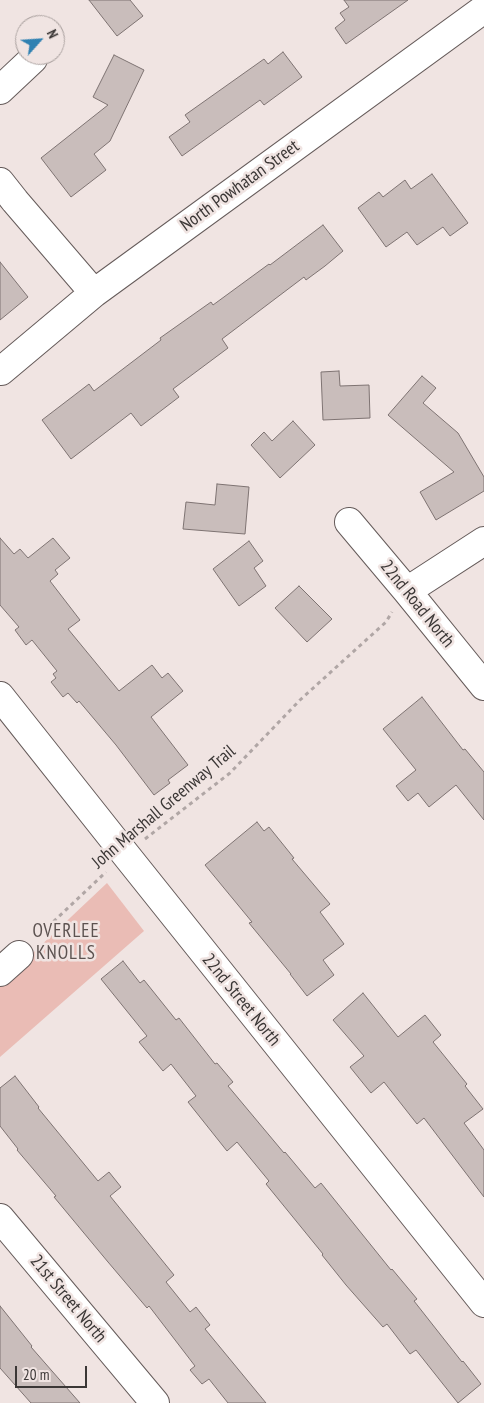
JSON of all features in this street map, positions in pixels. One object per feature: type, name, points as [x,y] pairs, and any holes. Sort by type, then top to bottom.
[{"type":"street","name":"North Powhatan Street","points":[[1,371],[94,293],[480,6]]},
{"type":"street","points":[[0,90],[27,65]]},
{"type":"street","points":[[0,182],[94,293]]},
{"type":"street","name":"22nd Road North","points":[[349,522],[484,686]]},
{"type":"street","points":[[407,591],[484,541]]},
{"type":"street","name":"22nd Street North","points":[[0,696],[484,1303]]},
{"type":"street","name":"21st Street North","points":[[0,1218],[155,1403]]},
{"type":"path","name":"John Marshall Greenway Trail","points":[[9,963],[143,839],[230,773],[300,700],[386,622],[407,591]]},
{"type":"shaded area","points":[[107,883],[144,931],[0,1057],[0,984]]},
{"type":"building","points":[[89,0],[130,0],[143,16],[117,36]]},
{"type":"building","points":[[344,0],[408,0],[346,44],[335,28],[345,20],[340,13],[349,7]]},
{"type":"building","points":[[283,52],[302,77],[264,105],[260,100],[182,156],[169,137],[190,122],[185,115],[264,59],[268,64]]},
{"type":"building","points":[[114,55],[144,70],[110,141],[94,154],[106,170],[71,197],[41,158],[108,105],[93,97]]},
{"type":"building","points":[[432,174],[468,223],[450,236],[443,227],[417,245],[407,232],[386,247],[358,208],[379,192],[383,197],[405,180],[411,189]]},
{"type":"building","points":[[323,225],[343,251],[306,280],[304,277],[222,339],[228,348],[173,389],[179,397],[141,426],[131,413],[71,459],[42,420],[89,384],[94,391],[161,340],[160,338],[211,302],[213,305]]},
{"type":"building","points":[[0,262],[28,297],[0,320]]},
{"type":"building","points":[[339,371],[340,386],[369,385],[370,418],[323,420],[321,372]]},
{"type":"building","points":[[422,376],[436,388],[423,403],[458,433],[484,477],[484,491],[436,520],[420,492],[454,472],[388,415]]},
{"type":"building","points":[[293,421],[315,445],[280,478],[251,445],[264,432],[272,441]]},
{"type":"building","points":[[217,484],[249,487],[245,534],[183,529],[186,502],[215,505]]},
{"type":"building","points":[[0,538],[14,554],[20,549],[28,558],[53,538],[70,558],[55,570],[58,574],[50,581],[80,620],[68,629],[119,691],[152,665],[162,678],[168,673],[183,691],[151,717],[188,765],[168,780],[170,783],[154,795],[79,701],[77,703],[68,693],[63,697],[51,682],[56,678],[53,674],[57,671],[32,640],[26,645],[15,630],[19,627],[0,605]]},
{"type":"building","points":[[249,541],[263,561],[254,568],[266,586],[239,606],[213,569]]},
{"type":"building","points":[[299,586],[332,619],[307,642],[275,608]]},
{"type":"building","points":[[422,697],[463,750],[465,749],[484,772],[484,820],[456,785],[429,807],[418,793],[408,801],[396,786],[416,770],[383,729]]},
{"type":"building","points":[[257,822],[264,831],[269,827],[294,858],[292,859],[330,904],[320,912],[344,944],[323,960],[334,975],[307,996],[249,923],[252,922],[205,865]]},
{"type":"building","points":[[123,961],[140,983],[144,980],[176,1020],[179,1018],[215,1064],[217,1063],[233,1082],[228,1086],[284,1153],[315,1188],[321,1183],[391,1270],[417,1299],[414,1301],[481,1384],[458,1403],[416,1350],[410,1354],[387,1324],[383,1327],[346,1285],[266,1184],[269,1181],[237,1142],[227,1151],[188,1102],[196,1096],[171,1064],[163,1071],[139,1042],[147,1036],[101,979]]},
{"type":"building","points":[[363,993],[398,1037],[425,1015],[441,1035],[433,1042],[467,1084],[465,1086],[483,1109],[464,1123],[484,1150],[484,1197],[424,1118],[417,1124],[384,1082],[371,1093],[350,1067],[364,1056],[333,1020]]},
{"type":"building","points":[[15,1076],[38,1108],[98,1181],[109,1172],[121,1187],[110,1196],[174,1275],[166,1282],[190,1312],[196,1307],[210,1325],[205,1329],[266,1403],[228,1403],[209,1379],[202,1384],[190,1370],[195,1366],[149,1306],[147,1308],[108,1262],[17,1150],[0,1126],[0,1088]]},
{"type":"building","points":[[0,1306],[31,1347],[80,1403],[31,1403],[0,1368]]},
{"type":"district","name":"OVERLEE KNOLLS","points":[[66,943]]}]
